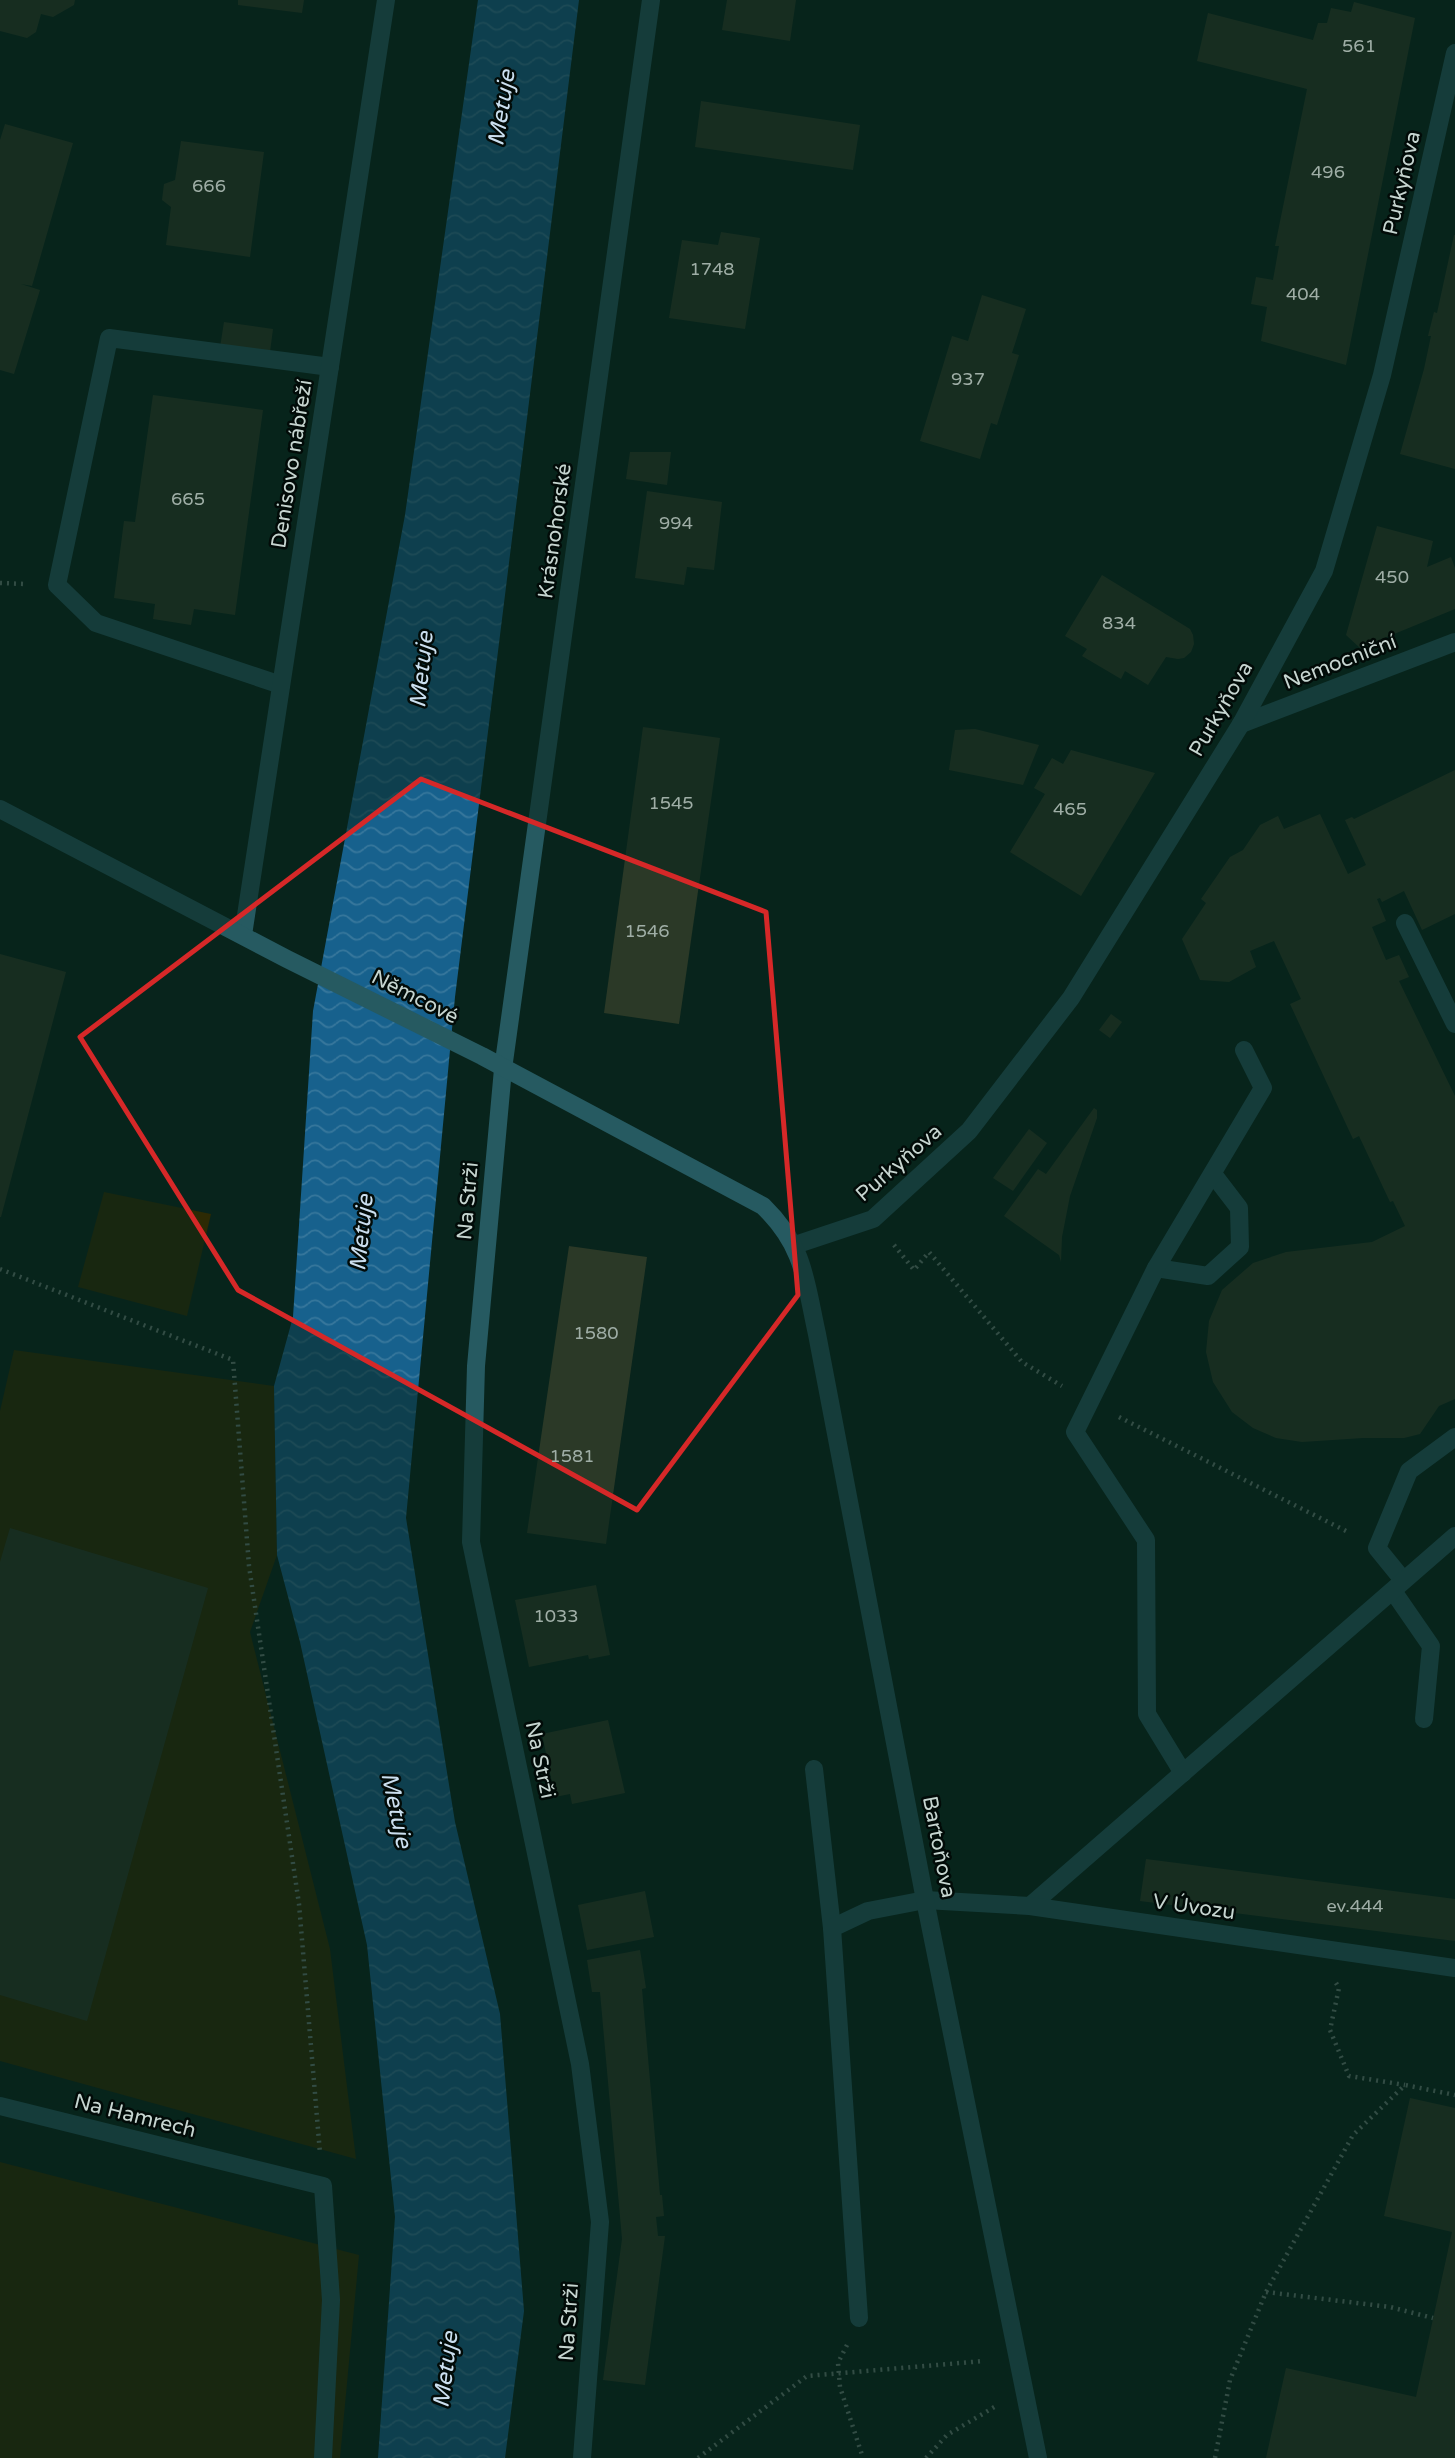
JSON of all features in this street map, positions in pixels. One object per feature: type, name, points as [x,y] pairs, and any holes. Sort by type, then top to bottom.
[{"type":"street","name":"Denisovo nábřeží","points":[[243,935],[386,0]]},
{"type":"street","name":"Krásnohorské","points":[[503,1069],[651,0]]},
{"type":"street","name":"Purkyňova","points":[[795,1245],[873,1219],[969,1131],[1071,998],[1241,724],[1324,571],[1382,375],[1455,53]]},
{"type":"street","points":[[281,685],[96,623],[57,585],[109,338],[330,367]]},
{"type":"street","name":"Nemocniční","points":[[1241,724],[1455,642]]},
{"type":"street","name":"Němcové","points":[[0,809],[481,1056],[764,1206],[781,1224],[795,1245]]},
{"type":"street","points":[[1405,923],[1455,1024]]},
{"type":"street","points":[[1183,1773],[1147,1714],[1146,1540],[1075,1432],[1156,1268],[1263,1088],[1244,1050]]},
{"type":"street","name":"Na Strži","points":[[503,1069],[476,1366],[471,1542],[580,2064],[600,2222],[582,2458]]},
{"type":"street","points":[[1156,1268],[1208,1276],[1240,1247],[1239,1208],[1213,1174]]},
{"type":"street","name":"Bartoňova","points":[[795,1245],[820,1347],[925,1900],[1038,2458]]},
{"type":"street","points":[[1424,1719],[1431,1646],[1377,1548],[1409,1471],[1455,1437]]},
{"type":"street","points":[[1030,1906],[1455,1536]]},
{"type":"street","points":[[814,1769],[832,1928],[859,2318]]},
{"type":"street","name":"V Úvozu","points":[[832,1928],[868,1911],[925,1900],[1030,1906],[1455,1968]]},
{"type":"street","name":"Na Hamrech","points":[[0,2106],[323,2186]]},
{"type":"street","points":[[323,2186],[331,2300],[323,2458]]},
{"type":"path","points":[[873,1219],[914,1270],[929,1252],[1022,1362],[1090,1402],[1305,1509],[1377,1548]]},
{"type":"path","points":[[0,1269],[233,1360],[249,1566],[299,1904],[323,2186]]},
{"type":"path","points":[[1339,1987],[1330,2030],[1349,2076],[1455,2095]]},
{"type":"path","points":[[1214,2458],[1230,2380],[1266,2292],[1353,2135],[1405,2085]]},
{"type":"path","points":[[1266,2292],[1391,2307],[1433,2318]]},
{"type":"path","points":[[859,2318],[838,2363],[840,2387],[863,2458]]},
{"type":"path","points":[[698,2458],[807,2376],[1018,2358]]},
{"type":"path","points":[[926,2458],[947,2435],[1024,2390]]},
{"type":"highlighted area","points":[[421,779],[766,912],[798,1295],[637,1510],[238,1290],[80,1037]]},
{"type":"shaded area","points":[[104,1192],[211,1214],[187,1316],[78,1287]]},
{"type":"shaded area","points":[[14,1350],[274,1386],[277,1555],[250,1632],[330,1949],[356,2159],[0,2061],[0,1411]]},
{"type":"shaded area","points":[[0,2162],[359,2255],[340,2458],[0,2458]]},
{"type":"water","name":"Metuje","points":[[478,0],[579,0],[455,997],[406,1518],[455,1822],[500,2014],[524,2311],[505,2458],[378,2458],[395,2217],[367,1945],[300,1642],[277,1555],[274,1386],[293,1317],[313,1011],[405,515]]},
{"type":"building","points":[[0,0],[75,0],[74,5],[53,17],[41,14],[36,32],[27,38],[0,31]]},
{"type":"building","points":[[238,0],[304,0],[302,13],[238,5]]},
{"type":"building","points":[[727,0],[796,0],[790,41],[722,30]]},
{"type":"building","points":[[1354,2],[1415,18],[1346,365],[1261,341],[1267,307],[1251,304],[1256,277],[1273,280],[1279,246],[1275,246],[1307,89],[1197,61],[1208,13],[1313,40],[1318,23],[1327,23],[1331,8],[1351,12]]},
{"type":"building","points":[[701,101],[860,125],[853,170],[695,147]]},
{"type":"building","points":[[5,124],[73,143],[32,286],[21,284],[40,290],[14,374],[0,370],[0,140]]},
{"type":"building","points":[[181,141],[264,152],[250,257],[166,245],[171,207],[162,200],[164,184],[175,180]]},
{"type":"building","points":[[721,232],[760,238],[745,329],[669,318],[682,240],[718,245]]},
{"type":"building","points":[[1454,235],[1455,469],[1400,454],[1424,369],[1431,336],[1428,336],[1434,312],[1437,313]]},
{"type":"building","points":[[982,295],[1026,309],[1012,353],[1019,355],[997,425],[991,423],[980,459],[920,441],[952,336],[968,341]]},
{"type":"building","points":[[224,322],[273,329],[268,367],[218,360]]},
{"type":"building","points":[[153,395],[263,410],[235,615],[194,609],[191,625],[153,619],[155,604],[114,598],[124,521],[135,522]]},
{"type":"building","points":[[630,452],[671,452],[667,485],[626,479]]},
{"type":"building","points":[[647,491],[722,502],[714,570],[687,567],[684,585],[635,578]]},
{"type":"building","points":[[1377,526],[1433,541],[1427,567],[1451,557],[1455,568],[1455,609],[1360,648],[1346,635]]},
{"type":"building","points":[[1102,575],[1190,629],[1193,635],[1191,652],[1184,658],[1166,657],[1148,685],[1125,671],[1121,679],[1082,656],[1087,649],[1065,636]]},
{"type":"building","points":[[643,727],[720,738],[679,1024],[604,1013]]},
{"type":"building","points":[[975,729],[1039,745],[1023,785],[949,770],[955,730]]},
{"type":"building","points":[[1071,750],[1155,773],[1081,896],[1010,852],[1045,794],[1034,788],[1052,758],[1063,764]]},
{"type":"building","points":[[1455,770],[1455,914],[1422,930],[1404,891],[1382,902],[1380,898],[1377,899],[1386,921],[1372,927],[1386,960],[1399,955],[1409,977],[1399,981],[1455,1096],[1455,1399],[1439,1406],[1420,1434],[1404,1438],[1302,1442],[1276,1438],[1253,1428],[1232,1412],[1213,1382],[1206,1352],[1209,1321],[1222,1290],[1253,1263],[1286,1252],[1372,1242],[1405,1226],[1393,1201],[1390,1202],[1359,1136],[1353,1139],[1290,1004],[1301,999],[1274,941],[1250,951],[1256,967],[1229,982],[1200,980],[1182,939],[1206,903],[1201,899],[1230,857],[1243,850],[1260,825],[1278,816],[1284,829],[1320,814],[1348,874],[1366,865],[1345,820],[1352,817],[1354,819]]},
{"type":"building","points":[[0,954],[66,972],[1,1217],[0,1217]]},
{"type":"building","points":[[1111,1014],[1122,1022],[1110,1038],[1099,1030]]},
{"type":"building","points":[[1094,1108],[1097,1110],[1097,1118],[1070,1196],[1062,1237],[1061,1262],[1059,1255],[1004,1216],[1038,1169],[1046,1174]]},
{"type":"building","points":[[1029,1129],[1047,1143],[1013,1191],[993,1178]]},
{"type":"building","points":[[569,1246],[647,1257],[606,1544],[527,1533]]},
{"type":"building","points":[[10,1528],[208,1588],[87,2021],[0,1995],[0,1562]]},
{"type":"building","points":[[596,1585],[610,1655],[589,1659],[588,1655],[529,1667],[515,1600]]},
{"type":"building","points":[[608,1720],[625,1793],[572,1804],[570,1794],[555,1797],[542,1734]]},
{"type":"building","points":[[1146,1859],[1455,1899],[1455,1941],[1140,1901]]},
{"type":"building","points":[[645,1891],[654,1937],[587,1950],[578,1905]]},
{"type":"building","points":[[640,1950],[646,1988],[642,1989],[664,2216],[656,2217],[658,2236],[665,2236],[645,2385],[603,2380],[622,2239],[600,1992],[592,1992],[587,1960]]},
{"type":"building","points":[[1410,2098],[1455,2108],[1455,2458],[1266,2458],[1286,2368],[1416,2397],[1452,2232],[1384,2216]]}]
